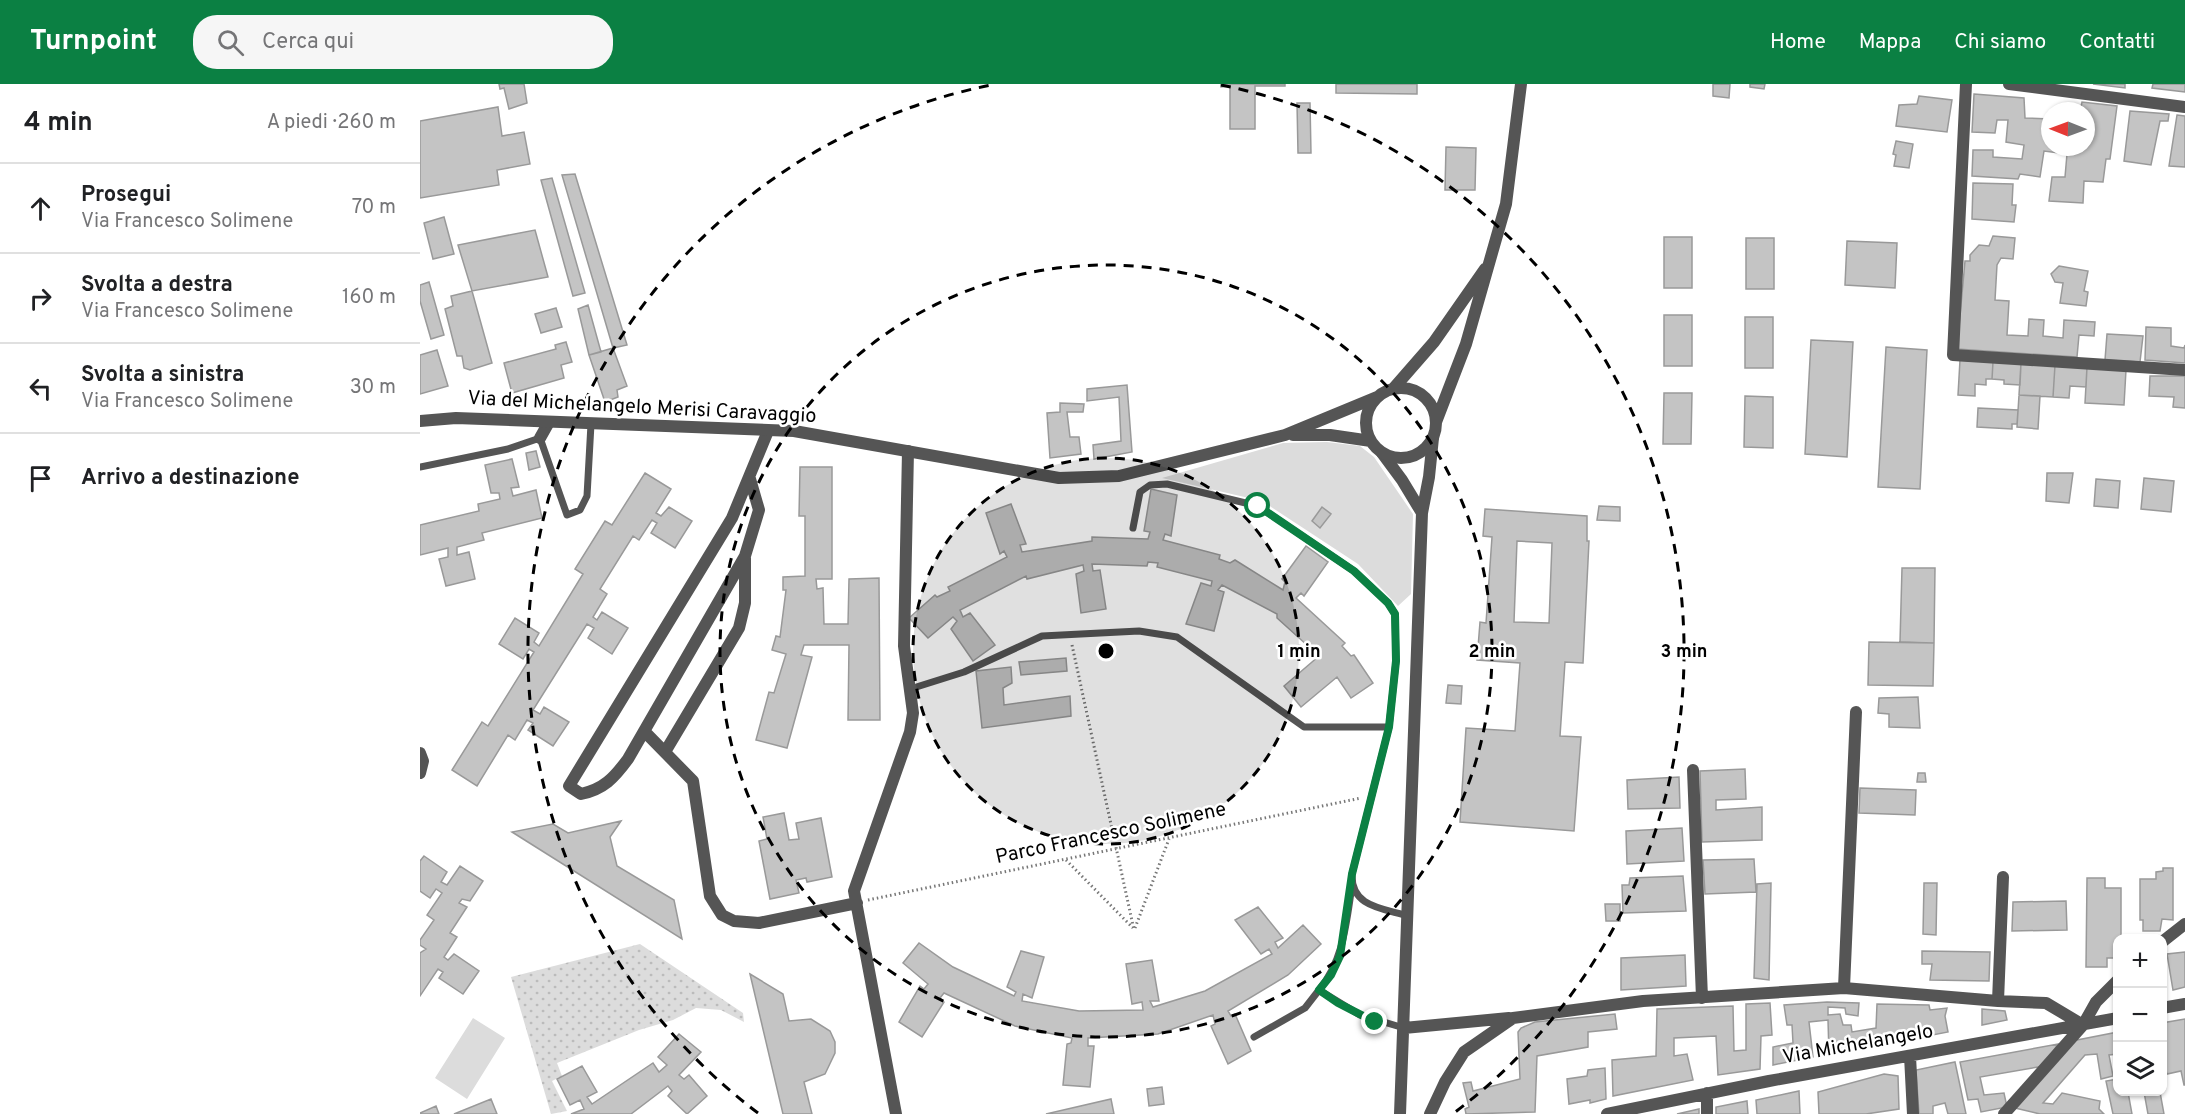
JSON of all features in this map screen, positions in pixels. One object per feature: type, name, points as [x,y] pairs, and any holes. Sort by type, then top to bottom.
[{"type":"street","points":[[1401,1114],[1422,513],[1430,477],[1436,422],[1466,344],[1506,204],[1521,84]]},
{"type":"street","points":[[1966,84],[1953,355],[2185,370]]},
{"type":"street","points":[[2009,84],[2185,107]]},
{"type":"street","points":[[1393,389],[1434,342],[1492,258]]},
{"type":"street","points":[[1422,513],[1382,453],[1371,441],[1367,432],[1367,413],[1377,397],[1393,389],[1403,388],[1423,395],[1430,403],[1436,422]]},
{"type":"street","name":"Via del Michelangelo Merisi Caravaggio","points":[[420,421],[456,418],[794,431],[1059,478],[1119,476],[1285,435],[1377,397]]},
{"type":"street","points":[[540,438],[549,422]]},
{"type":"street","points":[[750,479],[759,510],[745,556],[644,731],[612,780],[598,790],[581,794],[569,786],[732,518],[768,431]]},
{"type":"street","name":"Via del Michelangelo Merisi Caravaggio","points":[[1285,435],[1330,435],[1371,441]]},
{"type":"street","points":[[1382,453],[1405,458],[1417,455],[1433,438]]},
{"type":"street","points":[[896,1114],[854,891],[910,732],[913,713],[904,646],[908,451]]},
{"type":"street","points":[[665,752],[739,628],[745,603],[745,556]]},
{"type":"street","points":[[1844,988],[1856,712]]},
{"type":"street","points":[[644,731],[693,781],[710,896],[722,915],[734,921],[759,923],[856,903]]},
{"type":"street","points":[[420,753],[423,761],[420,773]]},
{"type":"street","points":[[1693,770],[1702,998]]},
{"type":"street","points":[[1998,1001],[2003,878]]},
{"type":"street","points":[[2167,939],[2185,924]]},
{"type":"street","points":[[2004,1114],[2082,1025],[2096,1002],[2113,985]]},
{"type":"street","points":[[1404,1028],[1513,1018],[1643,1001],[1844,988],[2046,1003],[2082,1025]]},
{"type":"street","points":[[2167,1007],[2185,1004]]},
{"type":"street","points":[[1430,1114],[1445,1082],[1464,1052],[1513,1018]]},
{"type":"street","name":"Via Michelangelo","points":[[1607,1114],[2113,1019]]},
{"type":"street","points":[[1910,1056],[1913,1114]]},
{"type":"street","points":[[1707,1094],[1707,1114]]},
{"type":"lane","points":[[420,467],[508,449],[540,438],[567,515],[580,510],[587,496],[591,424]]},
{"type":"lane","points":[[1133,528],[1140,492],[1150,484],[1167,484],[1258,506],[1354,571],[1388,603],[1395,614],[1396,661],[1389,727],[1371,796],[1340,956],[1331,975],[1305,1008],[1254,1037]]},
{"type":"lane","points":[[910,689],[964,672],[1042,636],[1139,632],[1177,637],[1304,728],[1389,727]]},
{"type":"lane","points":[[1352,885],[1357,897],[1365,902],[1408,916]]},
{"type":"lane","points":[[1319,990],[1360,1015],[1404,1028]]},
{"type":"path","points":[[1070,634],[1134,930]]},
{"type":"path","name":"Parco Francesco Solimene","points":[[856,903],[1371,796]]},
{"type":"path","points":[[1134,930],[1169,838]]},
{"type":"path","points":[[1065,859],[1134,930]]},
{"type":"shaded area","points":[[1327,442],[1360,446],[1374,457],[1413,514],[1411,594],[1398,606],[1358,564],[1262,501],[1162,478],[1283,443]]},
{"type":"shaded area","points":[[640,944],[743,1013],[744,1022],[721,1010],[696,1008],[673,1020],[639,1030],[557,1063],[562,1076],[552,1081],[567,1111],[551,1114],[511,977]]},
{"type":"shaded area","points":[[473,1018],[505,1038],[467,1099],[435,1078]]},
{"type":"building","points":[[499,84],[524,84],[527,103],[509,109],[504,88],[500,89]]},
{"type":"building","points":[[1221,84],[1285,84],[1285,86],[1255,86],[1255,129],[1230,129],[1230,86],[1221,87]]},
{"type":"building","points":[[1336,84],[1417,84],[1417,94],[1336,93]]},
{"type":"building","points":[[1713,84],[1730,84],[1729,98],[1713,96]]},
{"type":"building","points":[[1750,84],[1765,84],[1764,89],[1750,87]]},
{"type":"building","points":[[2093,84],[2125,84],[2125,88]]},
{"type":"building","points":[[2153,84],[2185,84],[2185,92],[2152,88]]},
{"type":"building","points":[[1974,94],[2024,98],[2025,118],[2041,119],[2041,156],[2043,156],[2040,177],[2020,174],[2018,179],[1972,176],[1973,150],[1993,150],[1993,157],[2022,159],[2024,145],[2006,142],[2008,120],[1997,120],[1995,133],[1972,132]]},
{"type":"building","points":[[1919,96],[1952,100],[1947,132],[1896,126],[1899,105],[1917,104]]},
{"type":"building","points":[[1297,103],[1310,103],[1311,153],[1298,153]]},
{"type":"building","points":[[2095,103],[2117,106],[2110,159],[2106,159],[2103,182],[2084,181],[2083,203],[2049,201],[2052,177],[2065,177],[2067,156],[2095,156]]},
{"type":"building","points":[[498,107],[502,136],[524,132],[530,164],[497,170],[499,185],[420,198],[420,121]]},
{"type":"building","points":[[2130,111],[2169,114],[2168,121],[2160,121],[2151,165],[2124,161]]},
{"type":"building","points":[[2177,115],[2185,116],[2185,167],[2169,166]]},
{"type":"building","points":[[1896,141],[1913,144],[1909,168],[1894,166],[1896,155],[1893,154]]},
{"type":"building","points":[[1446,147],[1476,148],[1475,190],[1445,190]]},
{"type":"building","points":[[575,174],[627,345],[613,348],[562,175]]},
{"type":"building","points":[[552,178],[585,293],[573,296],[541,180]]},
{"type":"building","points":[[1973,183],[2013,184],[2012,205],[2016,205],[2014,222],[1972,219]]},
{"type":"building","points":[[444,217],[454,254],[433,259],[424,223]]},
{"type":"building","points":[[535,230],[548,277],[472,291],[458,245]]},
{"type":"building","points":[[1993,236],[2015,238],[2013,259],[2001,258],[1997,265],[1995,300],[2009,301],[2007,335],[2028,336],[2029,319],[2044,320],[2043,336],[2063,338],[2064,320],[2095,322],[2094,336],[2079,335],[2077,357],[1957,349],[1965,261],[1970,261],[1970,255],[1979,245],[1989,246]]},
{"type":"building","points":[[1664,237],[1692,237],[1692,288],[1664,288]]},
{"type":"building","points":[[1746,238],[1774,238],[1774,289],[1746,289]]},
{"type":"building","points":[[1847,241],[1897,243],[1895,288],[1845,285]]},
{"type":"building","points":[[2059,266],[2088,271],[2084,291],[2088,292],[2086,306],[2060,303],[2063,283],[2055,282],[2051,274]]},
{"type":"building","points":[[429,282],[444,335],[431,339],[420,301],[420,285]]},
{"type":"building","points":[[472,291],[492,363],[470,370],[464,368],[462,356],[457,356],[445,309],[453,306],[451,296]]},
{"type":"building","points":[[588,305],[601,352],[589,355],[578,309]]},
{"type":"building","points":[[556,308],[562,327],[541,333],[535,314]]},
{"type":"building","points":[[1664,315],[1692,315],[1692,366],[1664,366]]},
{"type":"building","points":[[1745,317],[1773,317],[1773,368],[1745,368]]},
{"type":"building","points":[[2146,327],[2171,328],[2171,346],[2184,348],[2185,345],[2185,363],[2145,360]]},
{"type":"building","points":[[2107,334],[2143,336],[2140,362],[2105,360]]},
{"type":"building","points":[[1811,340],[1853,342],[1847,457],[1805,454]]},
{"type":"building","points":[[566,342],[572,362],[561,365],[564,378],[512,393],[504,363],[556,349],[555,345]]},
{"type":"building","points":[[1886,347],[1927,350],[1920,489],[1878,487]]},
{"type":"building","points":[[613,348],[627,386],[617,390],[618,397],[605,402],[589,355]]},
{"type":"building","points":[[437,350],[448,386],[420,394],[420,355]]},
{"type":"building","points":[[1960,360],[1993,362],[1992,379],[1986,379],[1986,385],[1975,384],[1975,396],[1958,395]]},
{"type":"building","points":[[1993,362],[2021,363],[2020,385],[2004,384],[2004,380],[1992,379]]},
{"type":"building","points":[[2021,363],[2055,365],[2053,397],[2019,395]]},
{"type":"building","points":[[2055,365],[2087,367],[2086,387],[2070,386],[2069,398],[2053,397]]},
{"type":"building","points":[[2087,367],[2126,370],[2124,405],[2085,403]]},
{"type":"building","points":[[2150,376],[2185,376],[2185,408],[2173,407],[2174,397],[2149,396]]},
{"type":"building","points":[[1127,385],[1132,452],[1094,459],[1093,445],[1121,441],[1119,397],[1087,401],[1087,389]]},
{"type":"building","points":[[1664,393],[1692,393],[1691,444],[1663,444]]},
{"type":"building","points":[[2019,395],[2040,396],[2038,429],[2017,427]]},
{"type":"building","points":[[1745,396],[1773,397],[1773,448],[1744,447]]},
{"type":"building","points":[[1060,403],[1084,404],[1083,412],[1067,412],[1070,437],[1079,437],[1081,454],[1050,458],[1047,413],[1060,412]]},
{"type":"building","points":[[1978,408],[2018,410],[2017,424],[2012,424],[2012,429],[1977,427]]},
{"type":"building","points":[[536,451],[540,467],[529,470],[526,453]]},
{"type":"building","points":[[512,459],[519,487],[511,488],[513,496],[536,490],[542,518],[482,533],[484,540],[457,547],[457,555],[469,552],[475,579],[446,586],[439,559],[448,557],[448,548],[420,555],[420,525],[479,511],[478,504],[500,499],[499,493],[491,493],[485,465]]},
{"type":"building","points":[[800,467],[832,467],[832,579],[816,579],[817,589],[823,588],[824,624],[848,624],[849,579],[879,578],[880,720],[848,720],[849,645],[804,645],[801,655],[812,657],[787,748],[756,740],[769,692],[774,693],[786,654],[772,650],[776,636],[780,637],[786,590],[783,590],[783,577],[805,576],[805,516],[799,516]]},
{"type":"building","points":[[645,473],[671,489],[656,513],[661,516],[669,507],[692,521],[675,548],[651,533],[657,523],[652,520],[639,540],[633,536],[600,589],[607,594],[593,617],[597,620],[602,612],[628,628],[612,654],[588,638],[594,628],[587,624],[533,710],[540,714],[544,707],[569,722],[553,746],[528,730],[533,723],[527,720],[515,740],[508,735],[477,786],[452,770],[482,722],[488,726],[534,652],[529,649],[523,659],[499,644],[515,618],[539,633],[534,642],[539,646],[583,574],[575,569],[605,521],[612,525]]},
{"type":"building","points":[[2047,473],[2073,473],[2069,503],[2046,501]]},
{"type":"building","points":[[2144,478],[2174,481],[2171,512],[2141,509]]},
{"type":"building","points":[[2096,479],[2120,481],[2118,508],[2094,506]]},
{"type":"building","points":[[1151,489],[1177,495],[1171,536],[1165,534],[1163,540],[1220,555],[1219,559],[1230,563],[1235,560],[1283,590],[1285,582],[1282,579],[1306,546],[1328,562],[1304,596],[1301,593],[1296,598],[1345,643],[1342,646],[1351,656],[1354,655],[1373,683],[1351,698],[1337,677],[1301,707],[1284,686],[1319,656],[1277,618],[1277,614],[1222,585],[1218,590],[1224,592],[1214,631],[1186,624],[1201,583],[1211,586],[1212,581],[1157,567],[1158,563],[1148,562],[1147,566],[1092,564],[1093,571],[1100,570],[1106,609],[1081,613],[1076,574],[1084,571],[1083,565],[1027,579],[1026,576],[960,610],[963,617],[970,613],[995,645],[973,661],[951,629],[957,621],[953,617],[928,638],[909,618],[935,595],[937,597],[950,591],[948,587],[1007,557],[1004,551],[1000,554],[986,513],[1011,504],[1026,544],[1020,545],[1022,552],[1092,541],[1092,537],[1148,539],[1150,532],[1144,531]]},
{"type":"building","points":[[1599,506],[1620,507],[1620,521],[1597,520]]},
{"type":"building","points":[[1322,507],[1331,514],[1320,528],[1312,521]]},
{"type":"building","points":[[1485,509],[1587,516],[1587,541],[1589,541],[1583,663],[1565,662],[1560,736],[1581,737],[1574,831],[1460,822],[1466,728],[1515,731],[1520,663],[1477,660],[1480,622],[1486,623],[1492,537],[1483,536]],"holes":[[[1517,541],[1552,543],[1549,623],[1514,622]]]},
{"type":"building","points":[[1902,568],[1935,568],[1934,643],[1900,642]]},
{"type":"building","points":[[1869,642],[1934,643],[1933,686],[1868,685]]},
{"type":"building","points":[[1066,658],[1067,671],[1021,675],[1019,662]]},
{"type":"building","points":[[1011,667],[1012,683],[1003,688],[1004,705],[1070,696],[1071,716],[982,728],[976,671]]},
{"type":"building","points":[[1448,685],[1462,686],[1461,704],[1446,703]]},
{"type":"building","points":[[1918,697],[1920,728],[1889,727],[1889,714],[1878,713],[1879,698]]},
{"type":"building","points":[[1745,769],[1746,799],[1716,800],[1716,810],[1762,807],[1762,840],[1702,842],[1700,771]]},
{"type":"building","points":[[1918,773],[1925,773],[1926,782],[1917,782]]},
{"type":"building","points":[[1679,777],[1680,808],[1628,809],[1627,780]]},
{"type":"building","points":[[1860,788],[1916,790],[1915,815],[1859,813]]},
{"type":"building","points":[[784,813],[789,840],[799,839],[796,823],[821,818],[832,877],[807,882],[806,878],[796,880],[799,893],[770,899],[759,841],[767,839],[763,817]]},
{"type":"building","points":[[621,821],[610,837],[617,866],[674,900],[682,939],[512,832],[553,824],[568,833]]},
{"type":"building","points":[[1682,828],[1684,861],[1627,864],[1626,831]]},
{"type":"building","points":[[424,856],[447,872],[441,882],[447,885],[460,866],[483,881],[470,901],[462,899],[459,903],[467,907],[450,933],[457,937],[444,957],[448,960],[454,954],[479,971],[463,994],[439,978],[443,972],[438,969],[420,996],[420,953],[426,949],[420,945],[420,940],[434,920],[427,915],[442,893],[436,889],[430,898],[420,891],[420,861]]},
{"type":"building","points":[[1754,859],[1756,892],[1705,894],[1703,860]]},
{"type":"building","points":[[2163,868],[2173,868],[2173,920],[2162,919],[2160,931],[2143,931],[2143,920],[2140,920],[2140,879],[2156,879],[2156,872],[2163,871]]},
{"type":"building","points":[[1683,876],[1686,911],[1623,913],[1622,885],[1629,885],[1630,878]]},
{"type":"building","points":[[2087,878],[2105,878],[2105,888],[2121,888],[2121,934],[2113,934],[2113,958],[2107,958],[2107,967],[2086,967]]},
{"type":"building","points":[[1771,883],[1769,980],[1754,978],[1757,884]]},
{"type":"building","points":[[1924,883],[1937,883],[1936,935],[1923,934]]},
{"type":"building","points":[[2066,901],[2067,930],[2012,931],[2013,902]]},
{"type":"building","points":[[1605,904],[1620,904],[1620,921],[1606,921]]},
{"type":"building","points":[[1258,907],[1283,938],[1275,942],[1278,948],[1303,925],[1321,944],[1288,975],[1228,1011],[1231,1016],[1235,1014],[1251,1051],[1228,1064],[1211,1026],[1215,1024],[1213,1015],[1158,1034],[1088,1038],[1088,1046],[1094,1046],[1090,1087],[1063,1085],[1067,1044],[1071,1043],[1072,1038],[1015,1026],[944,993],[940,998],[944,1002],[922,1037],[899,1022],[920,986],[924,989],[928,984],[903,963],[919,943],[953,967],[1014,996],[1016,992],[1007,987],[1021,951],[1044,957],[1032,998],[1023,994],[1022,1001],[1079,1011],[1143,1010],[1142,1002],[1132,1004],[1126,964],[1152,960],[1159,1001],[1150,1001],[1153,1007],[1205,991],[1272,954],[1269,949],[1261,954],[1235,920]]},
{"type":"building","points":[[1922,951],[1990,952],[1989,981],[1930,980],[1932,964],[1922,964]]},
{"type":"building","points":[[2185,952],[2185,987],[2173,990],[2167,954]]},
{"type":"building","points":[[1685,955],[1686,986],[1621,990],[1621,958]]},
{"type":"building","points":[[750,974],[783,994],[789,1021],[811,1019],[830,1031],[835,1042],[835,1053],[825,1074],[804,1082],[812,1114],[783,1114]]},
{"type":"building","points":[[1827,1002],[1859,1003],[1858,1016],[1846,1014],[1845,1008],[1828,1007],[1828,1015],[1840,1014],[1843,1025],[1851,1025],[1852,1032],[1876,1028],[1877,1004],[1929,1005],[1930,1010],[1947,1008],[1945,1016],[1948,1032],[1829,1055],[1828,1020],[1809,1022],[1813,1057],[1773,1065],[1773,1047],[1793,1043],[1792,1025],[1787,1025],[1784,1005]]},
{"type":"building","points":[[1770,1003],[1772,1035],[1761,1036],[1760,1069],[1718,1075],[1716,1036],[1674,1038],[1674,1056],[1687,1054],[1693,1080],[1613,1096],[1612,1060],[1656,1056],[1657,1009],[1733,1006],[1734,1051],[1746,1050],[1746,1004]]},
{"type":"building","points":[[1982,1009],[2005,1011],[2007,1020],[1982,1025]]},
{"type":"building","points":[[1615,1014],[1617,1029],[1588,1032],[1588,1047],[1537,1056],[1535,1112],[1466,1114],[1465,1109],[1469,1107],[1463,1083],[1471,1082],[1473,1091],[1520,1079],[1518,1032],[1521,1028],[1535,1022]]},
{"type":"building","points":[[2185,1019],[2185,1085],[2181,1071],[2167,1074],[2167,1022]]},
{"type":"building","points":[[2113,1033],[2113,1055],[2109,1055],[2113,1076],[2101,1079],[2097,1054],[2085,1055],[2043,1103],[2053,1104],[2062,1093],[2100,1101],[2099,1109],[2104,1114],[2040,1114],[2015,1108],[2072,1041]]},
{"type":"building","points":[[679,1034],[701,1052],[679,1075],[684,1079],[689,1075],[707,1096],[687,1114],[668,1096],[672,1091],[668,1086],[631,1114],[571,1114],[584,1109],[580,1100],[570,1105],[557,1079],[582,1066],[597,1092],[587,1097],[592,1104],[653,1063],[659,1072],[667,1065],[658,1057]]},
{"type":"building","points":[[2058,1044],[2044,1066],[1980,1077],[1984,1095],[2004,1093],[2007,1107],[1981,1112],[1978,1099],[1968,1100],[1960,1062]]},
{"type":"building","points":[[1955,1062],[1966,1114],[1948,1114],[1945,1103],[1933,1106],[1933,1114],[1919,1114],[1916,1070]]},
{"type":"building","points":[[1605,1068],[1606,1099],[1590,1103],[1590,1100],[1569,1104],[1567,1079],[1587,1076],[1588,1070]]},
{"type":"building","points":[[1884,1074],[1898,1076],[1899,1109],[1866,1114],[1819,1114],[1818,1092]]},
{"type":"building","points":[[2113,1080],[2113,1096],[2129,1096],[2132,1114],[2113,1114],[2106,1081]]},
{"type":"building","points":[[1162,1087],[1164,1104],[1149,1106],[1147,1089]]},
{"type":"building","points":[[1799,1091],[1800,1114],[1757,1114],[1756,1100]]},
{"type":"building","points":[[2145,1096],[2161,1096],[2164,1114],[2148,1114]]},
{"type":"building","points":[[491,1099],[497,1114],[454,1114]]},
{"type":"building","points":[[1111,1099],[1114,1114],[1046,1114]]},
{"type":"building","points":[[1747,1101],[1748,1114],[1716,1114],[1716,1107]]},
{"type":"building","points":[[436,1106],[439,1114],[420,1114],[420,1113]]},
{"type":"building","points":[[1699,1109],[1699,1114],[1677,1114]]},
{"type":"route","points":[[1258,506],[1354,571],[1388,603],[1395,614],[1396,661],[1389,727],[1352,874],[1340,956],[1331,975],[1319,990],[1338,1003],[1375,1022]]}]
